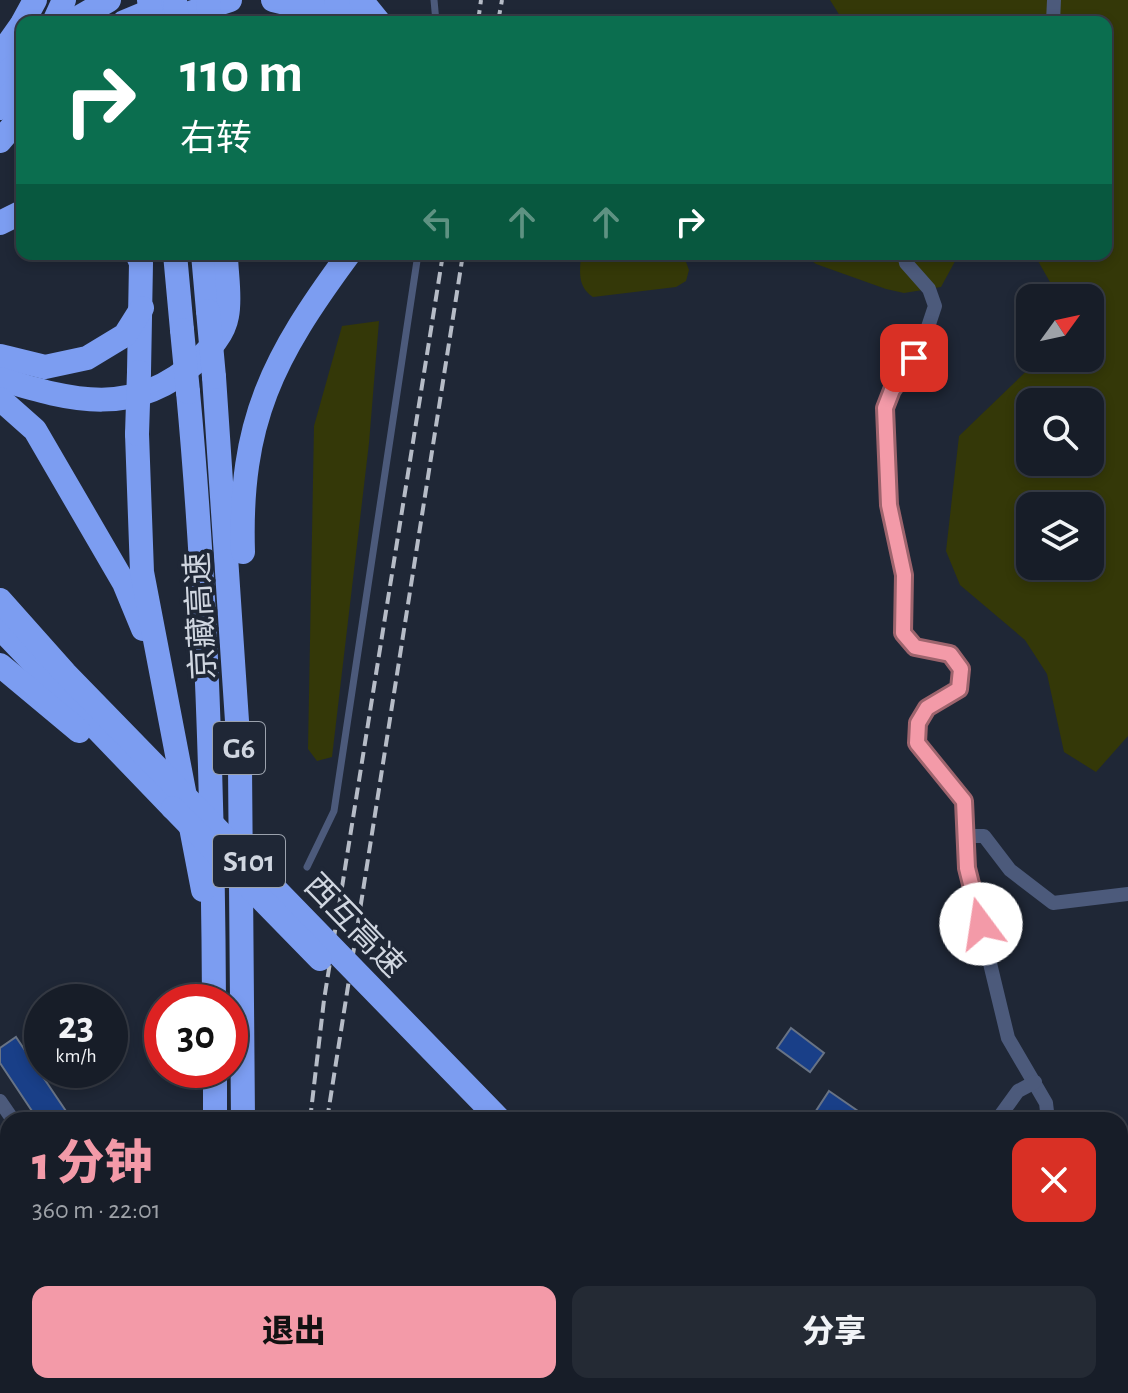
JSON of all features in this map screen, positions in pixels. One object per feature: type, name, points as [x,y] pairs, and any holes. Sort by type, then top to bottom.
[{"type":"highway","points":[[81,16],[109,0]]},
{"type":"highway","points":[[138,16],[177,0]]},
{"type":"highway","points":[[181,16],[230,0]]},
{"type":"highway","points":[[273,0],[319,11],[326,16]]},
{"type":"highway","points":[[336,0],[352,16]]},
{"type":"highway","points":[[361,0],[374,16]]},
{"type":"highway","points":[[0,55],[16,33]]},
{"type":"highway","points":[[0,141],[16,78]]},
{"type":"highway","points":[[140,260],[142,308],[137,434],[142,572],[214,947]]},
{"type":"highway","name":"京藏高速","points":[[176,260],[201,537],[212,767],[214,984]]},
{"type":"highway","name":"京藏高速","points":[[204,260],[240,766],[243,1112]]},
{"type":"highway","points":[[0,379],[68,400],[115,399],[163,385],[197,361],[223,330],[228,313],[226,260]]},
{"type":"highway","points":[[327,283],[339,260]]},
{"type":"highway","points":[[240,766],[245,473],[256,416],[277,361],[344,260]]},
{"type":"highway","points":[[0,356],[45,367],[87,358],[125,335],[142,308]]},
{"type":"highway","points":[[0,399],[35,430],[124,583],[157,656]]},
{"type":"highway","name":"西互高速","points":[[0,600],[65,673],[492,1112]]},
{"type":"highway","name":"S101","points":[[0,628],[173,808]]},
{"type":"highway","points":[[0,665],[173,808]]},
{"type":"highway","name":"西互高速","points":[[173,808],[469,1112]]},
{"type":"highway","points":[[215,1088],[215,1112]]},
{"type":"street","points":[[905,260],[929,289],[935,306],[923,342],[892,390],[885,408],[889,505],[904,575],[903,633],[915,647],[950,654],[961,669],[959,689],[927,708],[922,715],[918,723],[917,743],[964,801],[967,868],[1008,1038],[1035,1082],[1047,1112]]},
{"type":"street","points":[[965,836],[984,836],[1010,870],[1053,903],[1128,894]]},
{"type":"street","points":[[1003,1112],[1018,1091],[1035,1082]]},
{"type":"lane","points":[[307,867],[334,811],[417,260]]},
{"type":"green space","points":[[830,0],[1128,0],[1128,736],[1096,772],[1064,752],[1047,674],[1025,640],[960,585],[946,551],[959,436],[1025,372],[1104,372],[1104,284],[1050,284],[1037,260],[1112,260],[1112,16],[840,16]]},
{"type":"green space","points":[[581,260],[685,260],[689,270],[686,281],[676,287],[593,297],[584,288]]},
{"type":"green space","points":[[810,260],[956,260],[941,287],[904,293]]},
{"type":"green space","points":[[379,321],[369,443],[332,757],[317,761],[308,749],[314,426],[342,326]]},
{"type":"building","points":[[791,1028],[824,1053],[810,1072],[777,1048]]},
{"type":"building","points":[[16,1037],[24,1049],[24,1088],[50,1088],[67,1112],[33,1112],[0,1063],[0,1048]]},
{"type":"building","points":[[829,1091],[859,1112],[815,1112]]},
{"type":"railway","points":[[479,16],[481,0]]},
{"type":"railway","points":[[499,16],[502,0]]},
{"type":"railway","points":[[311,1112],[324,1000],[442,260]]},
{"type":"railway","points":[[328,1112],[462,260]]},
{"type":"route","points":[[914,358],[892,390],[885,408],[889,505],[904,575],[903,633],[915,647],[950,654],[961,669],[959,689],[927,708],[918,723],[917,743],[964,801],[967,868],[981,924]]}]
